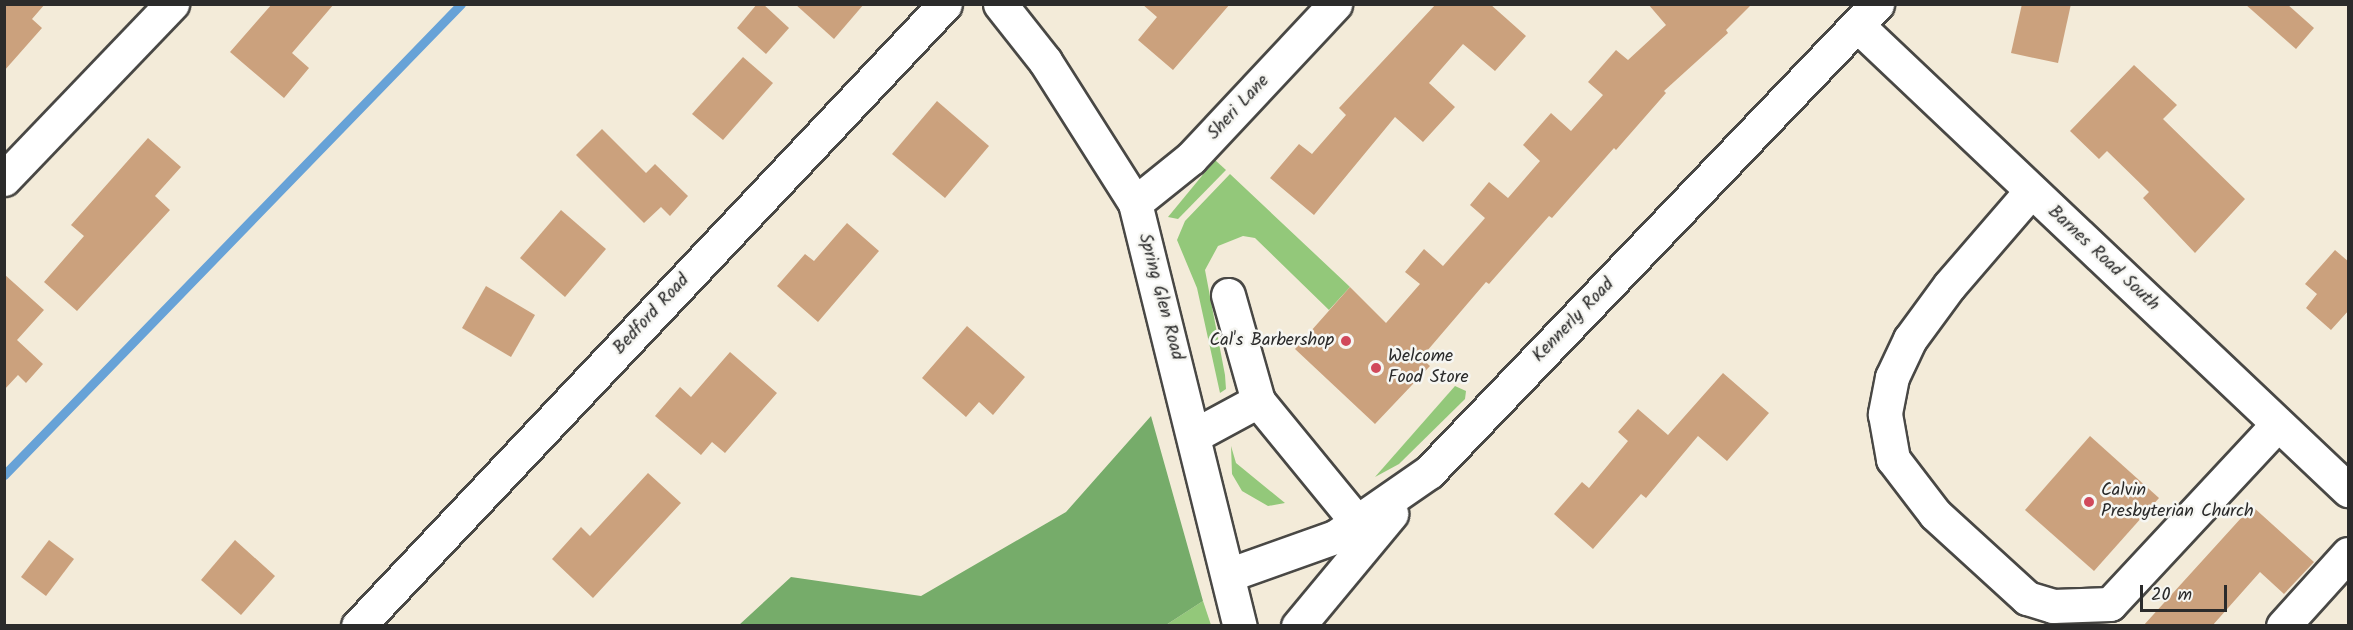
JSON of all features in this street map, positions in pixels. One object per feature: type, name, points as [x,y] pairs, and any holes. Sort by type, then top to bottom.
[{"type":"street","points":[[4,180],[172,4]]},
{"type":"street","name":"Bedford Road","points":[[358,626],[945,4]]},
{"type":"street","name":"Spring Glen Road","points":[[1000,4],[1045,62],[1135,203],[1195,435],[1240,626]]},
{"type":"street","name":"Sheri Lane","points":[[1135,203],[1191,158],[1335,4]]},
{"type":"street","name":"Barnes Road South","points":[[1868,15],[2031,191],[2277,425],[2349,490]]},
{"type":"street","name":"Kennerly Road","points":[[1228,575],[1295,554],[1358,523],[1422,478],[1868,15]]},
{"type":"street","points":[[2031,191],[1949,286],[1910,339],[1892,377],[1885,414],[1893,459],[1935,514],[2027,598],[2053,606],[2110,604],[2277,425]]},
{"type":"street","points":[[1228,295],[1258,401],[1358,523]]},
{"type":"street","points":[[1195,435],[1258,401]]},
{"type":"street","points":[[1298,626],[1422,478]]},
{"type":"street","points":[[2283,626],[2349,554]]},
{"type":"green space","points":[[1215,160],[1226,170],[1178,219],[1168,217]]},
{"type":"green space","points":[[1230,174],[1350,287],[1329,310],[1255,238],[1243,236],[1218,246],[1205,270],[1225,375],[1226,389],[1220,393],[1197,288],[1177,240],[1185,221]]},
{"type":"green space","points":[[1455,386],[1466,391],[1465,399],[1399,464],[1375,477]]},
{"type":"green space","points":[[1151,416],[1203,601],[1166,625],[739,625],[791,577],[921,596],[1066,512]]},
{"type":"green space","points":[[1231,446],[1236,463],[1285,503],[1268,506],[1242,491],[1232,474]]},
{"type":"green space","points":[[1203,601],[1211,625],[1166,625]]},
{"type":"building","points":[[4,4],[45,4],[32,19],[42,28],[4,71]]},
{"type":"building","points":[[272,4],[334,4],[292,53],[309,68],[284,98],[230,52]]},
{"type":"building","points":[[757,4],[763,4],[789,28],[766,54],[737,28]]},
{"type":"building","points":[[795,4],[864,4],[834,39]]},
{"type":"building","points":[[1142,4],[1230,4],[1173,70],[1138,40],[1157,17]]},
{"type":"building","points":[[1436,4],[1490,4],[1526,36],[1495,71],[1463,44],[1429,83],[1455,107],[1423,142],[1395,117],[1314,215],[1270,178],[1299,144],[1312,154],[1346,115],[1339,108]]},
{"type":"building","points":[[1648,4],[1752,4],[1726,30],[1728,33],[1664,91],[1666,93],[1616,150],[1614,148],[1552,218],[1549,216],[1489,284],[1486,282],[1421,358],[1430,366],[1375,424],[1295,349],[1350,287],[1386,323],[1420,284],[1405,272],[1424,249],[1443,266],[1485,218],[1470,205],[1489,182],[1508,198],[1540,161],[1523,145],[1551,113],[1571,131],[1603,95],[1588,82],[1616,50],[1628,60],[1666,25]]},
{"type":"building","points":[[2022,4],[2071,4],[2058,63],[2011,53]]},
{"type":"building","points":[[2245,4],[2287,4],[2314,28],[2296,49]]},
{"type":"building","points":[[743,57],[773,83],[723,140],[692,114]]},
{"type":"building","points":[[2134,65],[2177,105],[2163,119],[2245,199],[2195,253],[2143,198],[2149,192],[2107,151],[2099,159],[2070,131]]},
{"type":"building","points":[[937,101],[989,146],[945,198],[892,154]]},
{"type":"building","points":[[602,129],[646,173],[655,164],[688,196],[670,216],[661,207],[644,223],[576,155]]},
{"type":"building","points":[[148,138],[181,167],[155,196],[170,210],[77,311],[44,282],[84,236],[71,225]]},
{"type":"building","points":[[561,210],[606,249],[565,297],[520,258]]},
{"type":"building","points":[[847,223],[879,251],[818,322],[777,286],[805,254],[814,261]]},
{"type":"building","points":[[2335,250],[2349,262],[2349,310],[2331,330],[2306,308],[2317,294],[2305,284]]},
{"type":"building","points":[[4,274],[44,310],[17,340],[43,364],[26,383],[18,375],[4,390]]},
{"type":"building","points":[[486,286],[535,315],[511,357],[462,328]]},
{"type":"building","points":[[967,326],[1025,377],[993,415],[979,402],[966,417],[922,378]]},
{"type":"building","points":[[730,352],[777,393],[725,453],[712,442],[701,455],[655,416],[680,387],[691,397]]},
{"type":"building","points":[[1723,373],[1769,413],[1727,461],[1698,436],[1646,498],[1641,494],[1593,549],[1554,514],[1582,482],[1589,488],[1628,441],[1618,432],[1638,409],[1668,435]]},
{"type":"building","points":[[2090,436],[2159,498],[2094,571],[2025,510]]},
{"type":"building","points":[[648,473],[681,503],[593,598],[552,559],[581,527],[590,536]]},
{"type":"building","points":[[2252,506],[2314,562],[2284,594],[2260,572],[2212,626],[2143,626]]},
{"type":"building","points":[[49,540],[74,559],[46,596],[21,577]]},
{"type":"building","points":[[235,540],[275,576],[241,615],[201,580]]},
{"type":"waterway","points":[[4,475],[461,4]]},
{"type":"place","name":"Cal's Barbershop","points":[[1346,341]]},
{"type":"place","name":"Welcome Food Store","points":[[1376,368]]},
{"type":"place","name":"Calvin Presbyterian Church","points":[[2089,502]]}]
